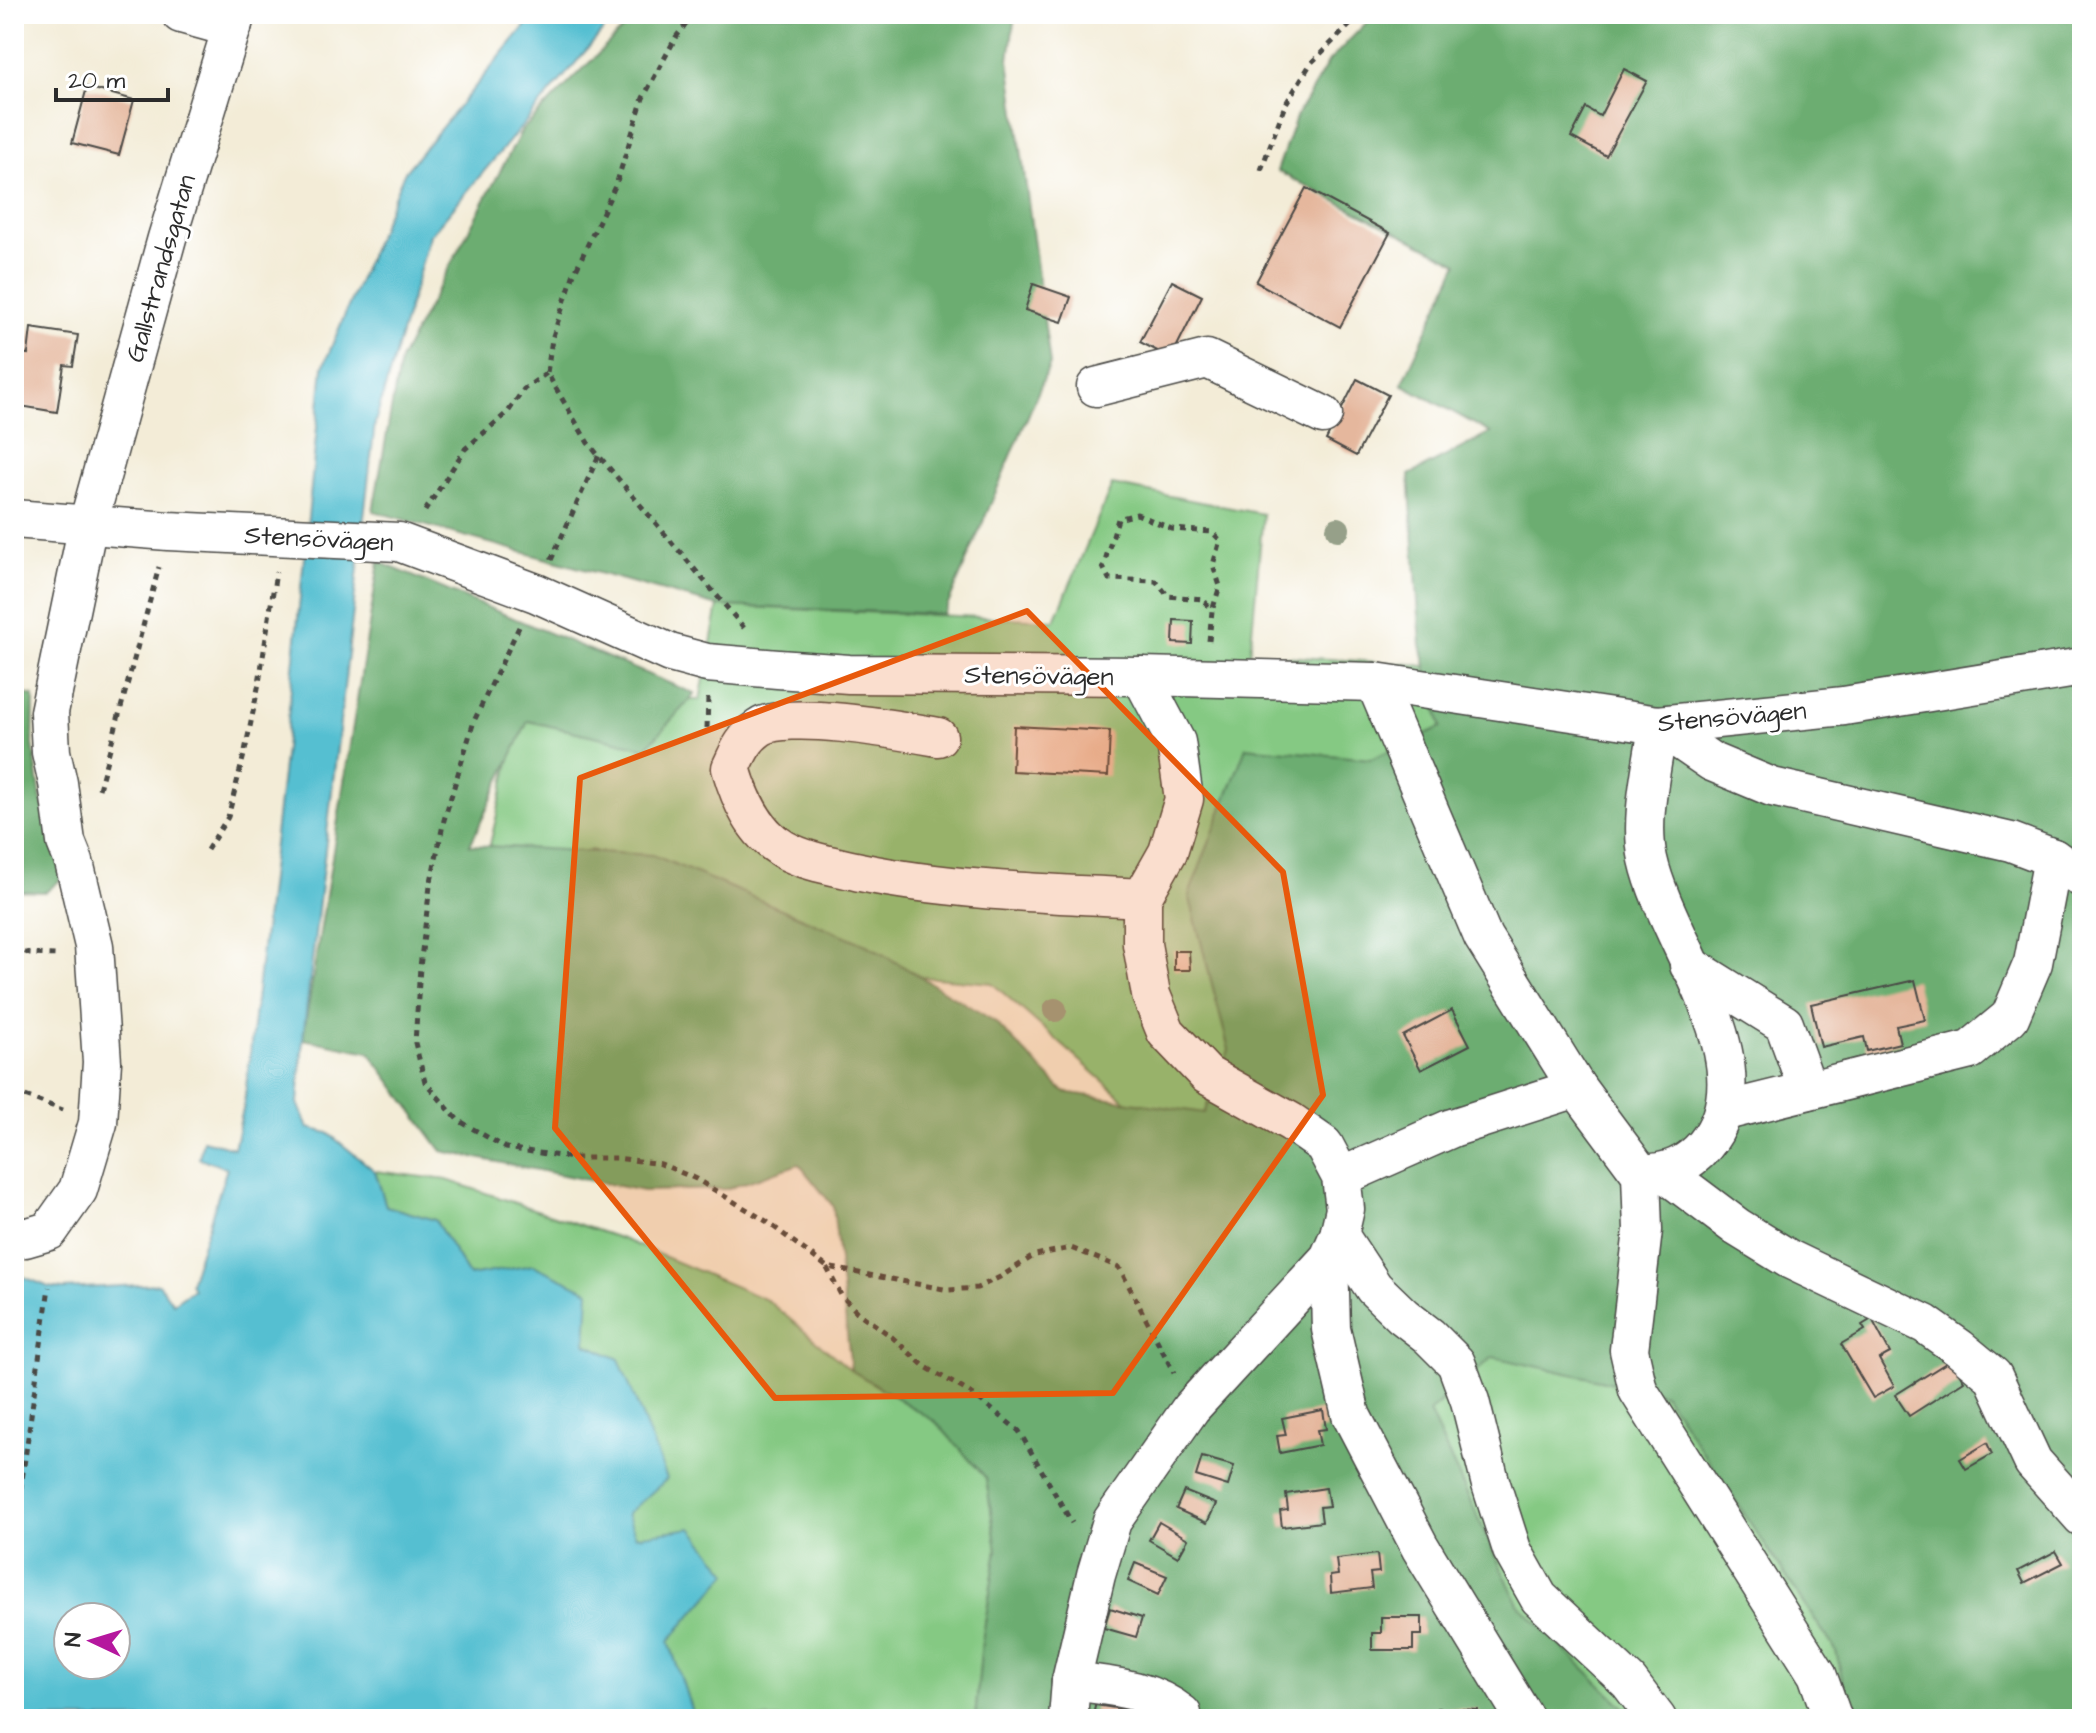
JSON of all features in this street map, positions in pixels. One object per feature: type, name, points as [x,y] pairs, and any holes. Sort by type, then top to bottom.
[{"type":"street","points":[[181,14],[234,21]]},
{"type":"street","name":"Gallstrandsgatan","points":[[14,1234],[25,1238],[49,1231],[78,1190],[98,1123],[102,1062],[94,946],[74,862],[66,842],[51,752],[49,712],[88,524],[167,238],[234,21]]},
{"type":"street","points":[[1096,387],[1207,359],[1323,415]]},
{"type":"street","name":"Stensövägen","points":[[14,519],[168,531],[399,542],[536,593],[670,653],[707,663],[778,669],[849,674],[1141,676],[1375,682],[1658,725],[1844,706],[2082,667]]},
{"type":"street","points":[[1141,676],[1176,742],[1184,799],[1168,852],[1142,898],[1142,944],[1151,995],[1166,1032],[1207,1075],[1291,1122],[1324,1145],[1341,1177],[1345,1209],[1334,1247],[1331,1329],[1351,1415],[1420,1547],[1524,1718]]},
{"type":"street","points":[[1375,682],[1483,937],[1577,1088],[1653,1174],[1776,1251],[1925,1324],[1993,1376],[2033,1462],[2082,1517]]},
{"type":"street","points":[[938,737],[872,726],[785,721],[761,726],[718,767],[759,828],[783,849],[825,864],[898,879],[1142,898]]},
{"type":"street","points":[[1653,1174],[1693,1159],[1714,1135],[1725,1111],[1727,1079],[1722,1038],[1669,918],[1647,858],[1646,811],[1658,725],[1712,762],[1772,787],[2011,842],[2067,868],[2010,1017],[1970,1050],[1725,1111]]},
{"type":"street","points":[[1689,965],[1784,1024],[1808,1090]]},
{"type":"street","points":[[1341,1177],[1452,1128],[1577,1088]]},
{"type":"street","points":[[1653,1174],[1629,1350],[1638,1390],[1817,1674],[1833,1719]]},
{"type":"street","points":[[1068,1719],[1071,1681],[1112,1521],[1191,1408],[1334,1247]]},
{"type":"street","points":[[1334,1247],[1456,1363],[1470,1401],[1490,1481],[1512,1550],[1539,1598],[1629,1682],[1657,1719]]},
{"type":"street","points":[[1071,1681],[1126,1688],[1164,1700],[1182,1714],[1182,1719]]},
{"type":"path","points":[[694,14],[676,37],[643,98],[617,182],[573,276],[552,339],[547,373],[588,443],[778,669]]},
{"type":"path","points":[[1261,170],[1285,105],[1311,63],[1361,14]]},
{"type":"path","points":[[399,542],[432,503],[465,449],[508,412],[524,389],[547,373]]},
{"type":"path","points":[[599,455],[474,721],[444,820],[430,886],[420,967],[415,1043],[425,1082],[458,1120],[506,1148],[573,1158],[617,1158],[661,1164],[696,1179],[766,1221],[827,1267],[949,1290],[977,1288],[1035,1255],[1071,1248],[1119,1267],[1191,1408]]},
{"type":"path","points":[[1204,678],[1212,611],[1220,586],[1213,565],[1220,540],[1212,532],[1172,529],[1137,514],[1118,519],[1103,567],[1109,579],[1156,581],[1168,596],[1203,599],[1212,611]]},
{"type":"path","points":[[96,802],[168,531]]},
{"type":"path","points":[[207,850],[228,817],[245,751],[282,535]]},
{"type":"path","points":[[707,663],[708,714],[718,767]]},
{"type":"path","points":[[14,1092],[98,1123]]},
{"type":"path","points":[[827,1267],[841,1295],[857,1312],[892,1337],[924,1366],[974,1395],[1019,1431],[1075,1528],[1096,1575]]},
{"type":"path","points":[[14,1537],[49,1287]]},
{"type":"highlighted area","points":[[1027,611],[1283,872],[1323,1095],[1113,1393],[775,1398],[555,1128],[580,778]]},
{"type":"green space","points":[[638,14],[1015,14],[1009,60],[1050,364],[944,614],[718,606],[373,511],[400,360],[522,130]]},
{"type":"green space","points":[[1375,14],[2082,14],[2082,1719],[1851,1719],[1836,1651],[1664,1394],[1493,1357],[1429,1412],[1518,1604],[1636,1719],[975,1719],[982,1642],[997,1550],[986,1478],[936,1422],[851,1370],[833,1206],[799,1164],[727,1189],[643,1191],[442,1151],[369,1052],[303,1039],[379,562],[695,694],[646,748],[528,721],[470,845],[653,855],[869,946],[994,1021],[1064,1092],[1204,1113],[1229,1050],[1189,895],[1246,747],[1371,759],[1441,727],[1421,645],[1409,475],[1491,433],[1402,384],[1458,263],[1277,171],[1296,117],[1329,61]]},
{"type":"green space","points":[[1112,485],[1263,514],[1250,654],[1410,664],[1652,701],[2082,1719],[1048,1719],[1135,1109],[992,983],[867,972],[716,900],[592,850],[485,866],[524,698],[700,700],[718,606],[1055,620]]},
{"type":"green space","points":[[14,692],[34,696],[33,745],[41,799],[65,876],[46,892],[14,891]]},
{"type":"green space","points":[[375,1171],[447,1180],[622,1239],[767,1300],[851,1370],[936,1422],[986,1478],[997,1549],[982,1642],[975,1719],[697,1719],[693,1715],[627,1514],[586,1344],[533,1265],[469,1276],[435,1220],[386,1206]]},
{"type":"water","points":[[535,14],[617,14],[430,235],[375,423],[298,1103],[308,1128],[328,1133],[375,1171],[386,1206],[435,1220],[469,1276],[533,1265],[589,1291],[586,1344],[619,1359],[667,1479],[627,1514],[636,1536],[692,1528],[728,1573],[669,1641],[693,1715],[697,1719],[14,1719],[14,1273],[49,1287],[63,1289],[159,1284],[173,1303],[193,1289],[190,1283],[227,1168],[199,1158],[203,1140],[234,1148],[244,1105],[285,748],[323,367],[404,173]]},
{"type":"building","points":[[1624,69],[1647,81],[1606,156],[1571,137],[1586,108],[1600,116]]},
{"type":"building","points":[[87,87],[134,100],[119,155],[72,143]]},
{"type":"building","points":[[1306,188],[1390,233],[1340,327],[1256,282]]},
{"type":"building","points":[[1172,281],[1202,296],[1171,358],[1140,342]]},
{"type":"building","points":[[1033,284],[1071,297],[1062,322],[1025,310]]},
{"type":"building","points":[[31,328],[78,335],[73,366],[64,365],[57,412],[14,405],[14,352],[28,354]]},
{"type":"building","points":[[1357,379],[1388,395],[1356,456],[1326,440]]},
{"type":"building","points":[[1174,620],[1193,621],[1192,644],[1173,643]]},
{"type":"building","points":[[1014,726],[1110,731],[1108,776],[1012,771]]},
{"type":"building","points":[[1174,951],[1189,951],[1190,970],[1174,970]]},
{"type":"building","points":[[1915,980],[1925,1020],[1896,1026],[1900,1043],[1867,1051],[1864,1037],[1821,1047],[1811,1004]]},
{"type":"building","points":[[1452,1010],[1470,1045],[1421,1070],[1403,1036]]},
{"type":"building","points":[[1872,1319],[1890,1353],[1879,1359],[1894,1386],[1873,1398],[1841,1344],[1865,1330],[1862,1325]]},
{"type":"building","points":[[1951,1360],[1964,1381],[1909,1416],[1895,1395]]},
{"type":"building","points":[[1323,1410],[1326,1429],[1317,1430],[1320,1445],[1280,1453],[1277,1436],[1286,1435],[1282,1418]]},
{"type":"building","points":[[1987,1443],[1992,1454],[1966,1469],[1960,1459]]},
{"type":"building","points":[[1202,1457],[1234,1466],[1228,1486],[1196,1476]]},
{"type":"building","points":[[1326,1488],[1329,1506],[1320,1507],[1322,1522],[1282,1527],[1280,1511],[1288,1510],[1286,1494]]},
{"type":"building","points":[[1184,1491],[1216,1504],[1207,1523],[1176,1509]]},
{"type":"building","points":[[1159,1522],[1188,1539],[1178,1557],[1149,1540]]},
{"type":"building","points":[[2056,1551],[2063,1563],[2024,1583],[2018,1571]]},
{"type":"building","points":[[1377,1554],[1379,1572],[1370,1573],[1372,1588],[1331,1593],[1330,1576],[1338,1575],[1336,1559]]},
{"type":"building","points":[[1135,1563],[1167,1576],[1158,1595],[1128,1581]]},
{"type":"building","points":[[1110,1608],[1142,1618],[1136,1637],[1104,1628]]},
{"type":"building","points":[[1381,1617],[1422,1617],[1422,1635],[1413,1635],[1413,1650],[1372,1650],[1372,1633],[1381,1633]]},
{"type":"building","points":[[1095,1705],[1128,1710],[1127,1719],[1093,1719]]},
{"type":"building","points":[[1437,1708],[1478,1710],[1478,1719],[1436,1719]]},
{"type":"building","points":[[1330,1714],[1364,1717],[1364,1719],[1329,1719]]}]
